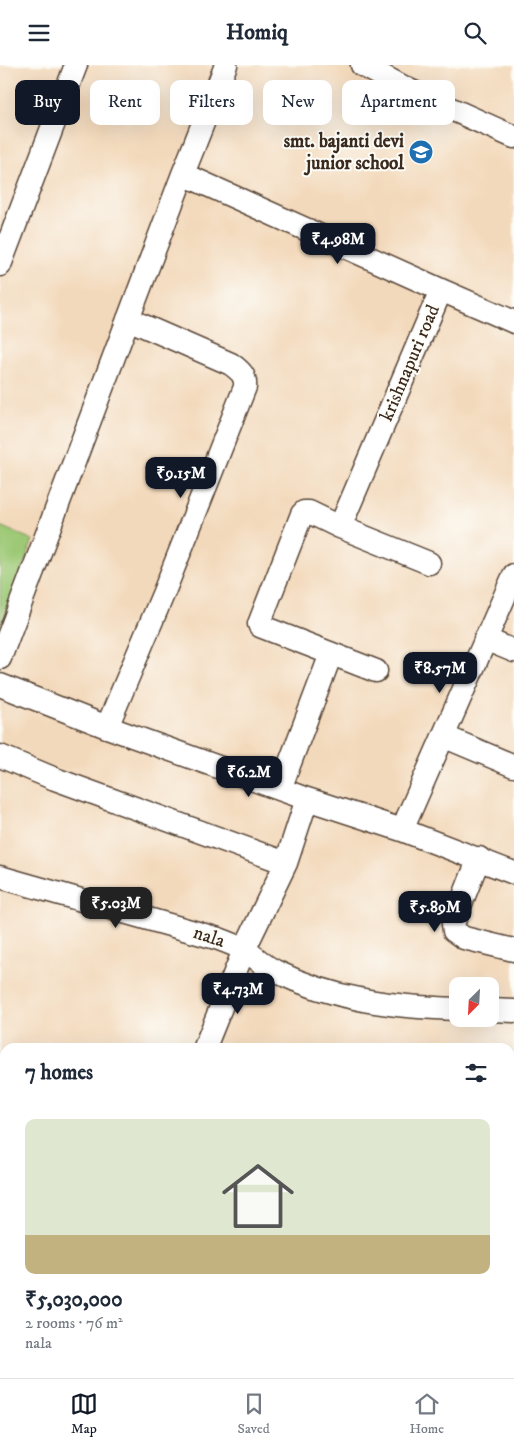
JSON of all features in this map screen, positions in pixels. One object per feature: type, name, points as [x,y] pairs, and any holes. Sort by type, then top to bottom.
[{"type":"street","points":[[0,265],[76,65]]},
{"type":"street","points":[[0,658],[226,65]]},
{"type":"street","points":[[362,65],[409,90],[514,137]]},
{"type":"street","name":"krishnapuri road","points":[[183,174],[440,290],[340,527]]},
{"type":"street","points":[[440,290],[514,322]]},
{"type":"street","points":[[106,727],[164,592],[245,387],[246,379],[242,372],[231,364],[128,319]]},
{"type":"street","points":[[376,671],[263,628],[259,624],[302,515],[304,512],[308,512],[429,563]]},
{"type":"street","points":[[402,830],[514,575]]},
{"type":"street","points":[[485,639],[514,651]]},
{"type":"street","points":[[280,789],[331,654]]},
{"type":"street","points":[[0,685],[106,727],[307,799],[402,830],[514,873]]},
{"type":"street","points":[[443,735],[514,766]]},
{"type":"street","points":[[0,756],[55,779],[286,863]]},
{"type":"street","points":[[207,1043],[244,950],[286,863],[307,799]]},
{"type":"street","points":[[479,858],[453,924],[454,931],[464,938],[514,950]]},
{"type":"street","name":"nala","points":[[0,877],[218,939],[244,950],[273,970],[302,983],[346,997],[392,1006],[449,1009]]},
{"type":"street","points":[[499,1010],[514,1011]]},
{"type":"green space","points":[[0,526],[33,540],[0,627]]},
{"type":"place","name":"smt. bajanti devi junior school","points":[[421,152]]}]
